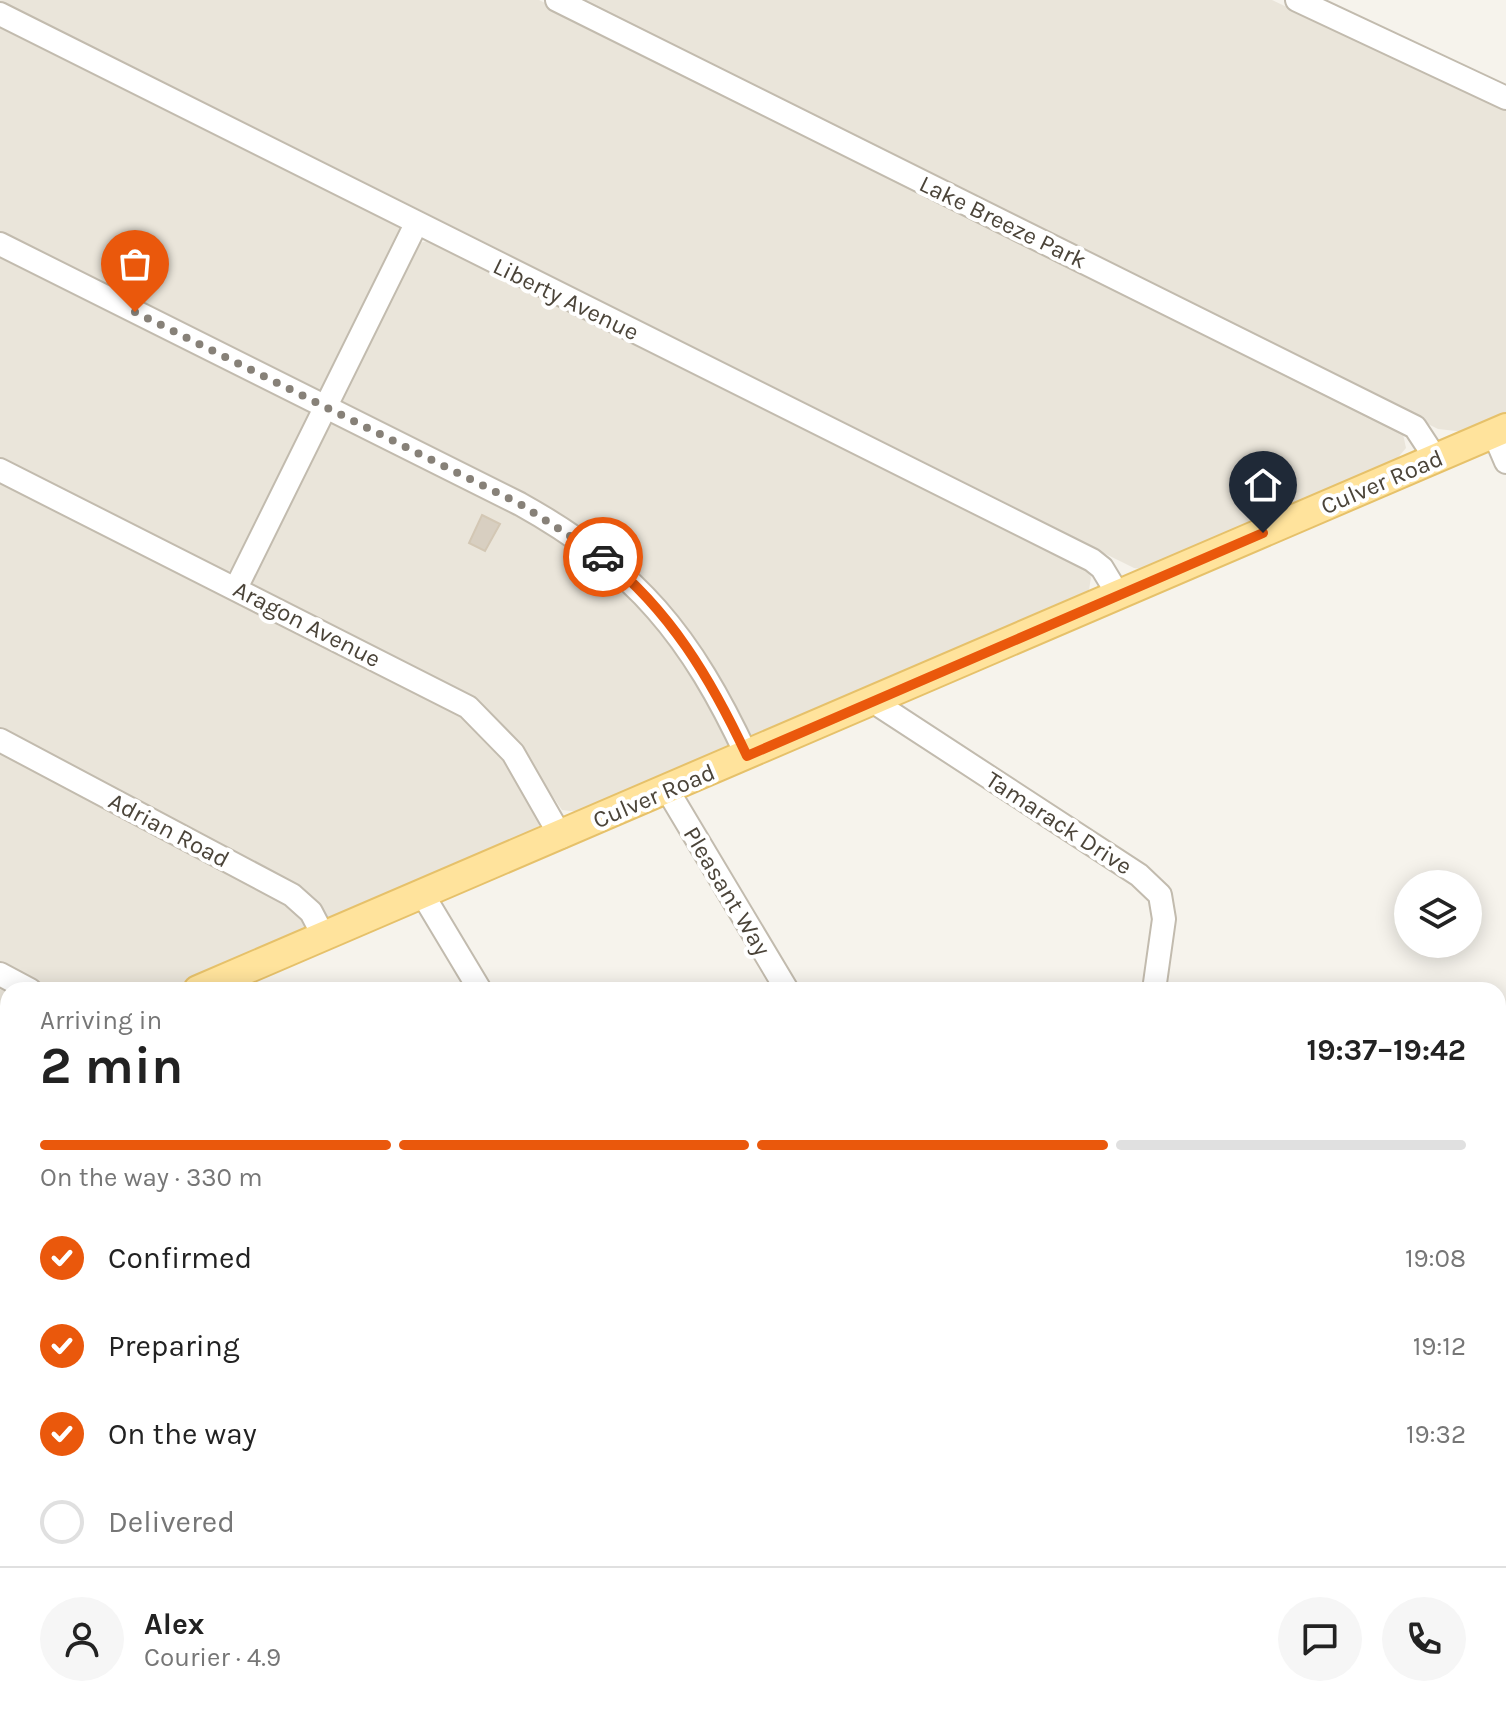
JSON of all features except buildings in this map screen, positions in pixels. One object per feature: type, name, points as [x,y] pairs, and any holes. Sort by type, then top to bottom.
[{"type":"main road","name":"Culver Road","points":[[216,982],[561,837],[1500,431]]},
{"type":"street","name":"Lake Breeze Park","points":[[557,0],[1415,427],[1436,459]]},
{"type":"street","points":[[1297,0],[1506,98]]},
{"type":"street","name":"Liberty Avenue","points":[[0,14],[1092,560],[1112,581],[1119,596]]},
{"type":"street","points":[[236,588],[416,224]]},
{"type":"street","points":[[0,244],[520,504],[618,568],[646,595],[689,648],[727,712],[747,756]]},
{"type":"street","points":[[1500,431],[1506,462]]},
{"type":"street","name":"Aragon Avenue","points":[[0,470],[468,707],[513,753],[537,788],[561,837]]},
{"type":"street","name":"Tamarack Drive","points":[[874,702],[1139,875],[1160,895],[1164,919],[1155,982]]},
{"type":"street","name":"Adrian Road","points":[[0,740],[292,895],[311,912],[323,935]]},
{"type":"street","name":"Pleasant Way","points":[[668,791],[782,982]]},
{"type":"street","points":[[423,895],[475,982]]},
{"type":"shaded area","points":[[0,0],[539,0],[1394,426],[1403,434],[1406,448],[1395,461],[1142,569],[1134,568],[268,140],[0,5]]},
{"type":"shaded area","points":[[575,0],[1272,0],[1506,110],[1506,414],[1465,432],[1438,429]]},
{"type":"shaded area","points":[[0,24],[400,226],[401,233],[236,567],[224,573],[0,464]]},
{"type":"shaded area","points":[[432,240],[1085,569],[1091,577],[1089,590],[1082,597],[581,812],[562,810],[514,739],[490,713],[459,692],[254,587],[251,580],[408,261],[419,243]]},
{"type":"shaded area","points":[[0,482],[459,713],[507,758],[540,821],[538,829],[185,982],[35,982],[0,964]]},
{"type":"way so far","points":[[135,312],[520,504],[603,557]]},
{"type":"route","points":[[603,557],[646,595],[689,648],[727,712],[747,756],[1263,533]]}]
